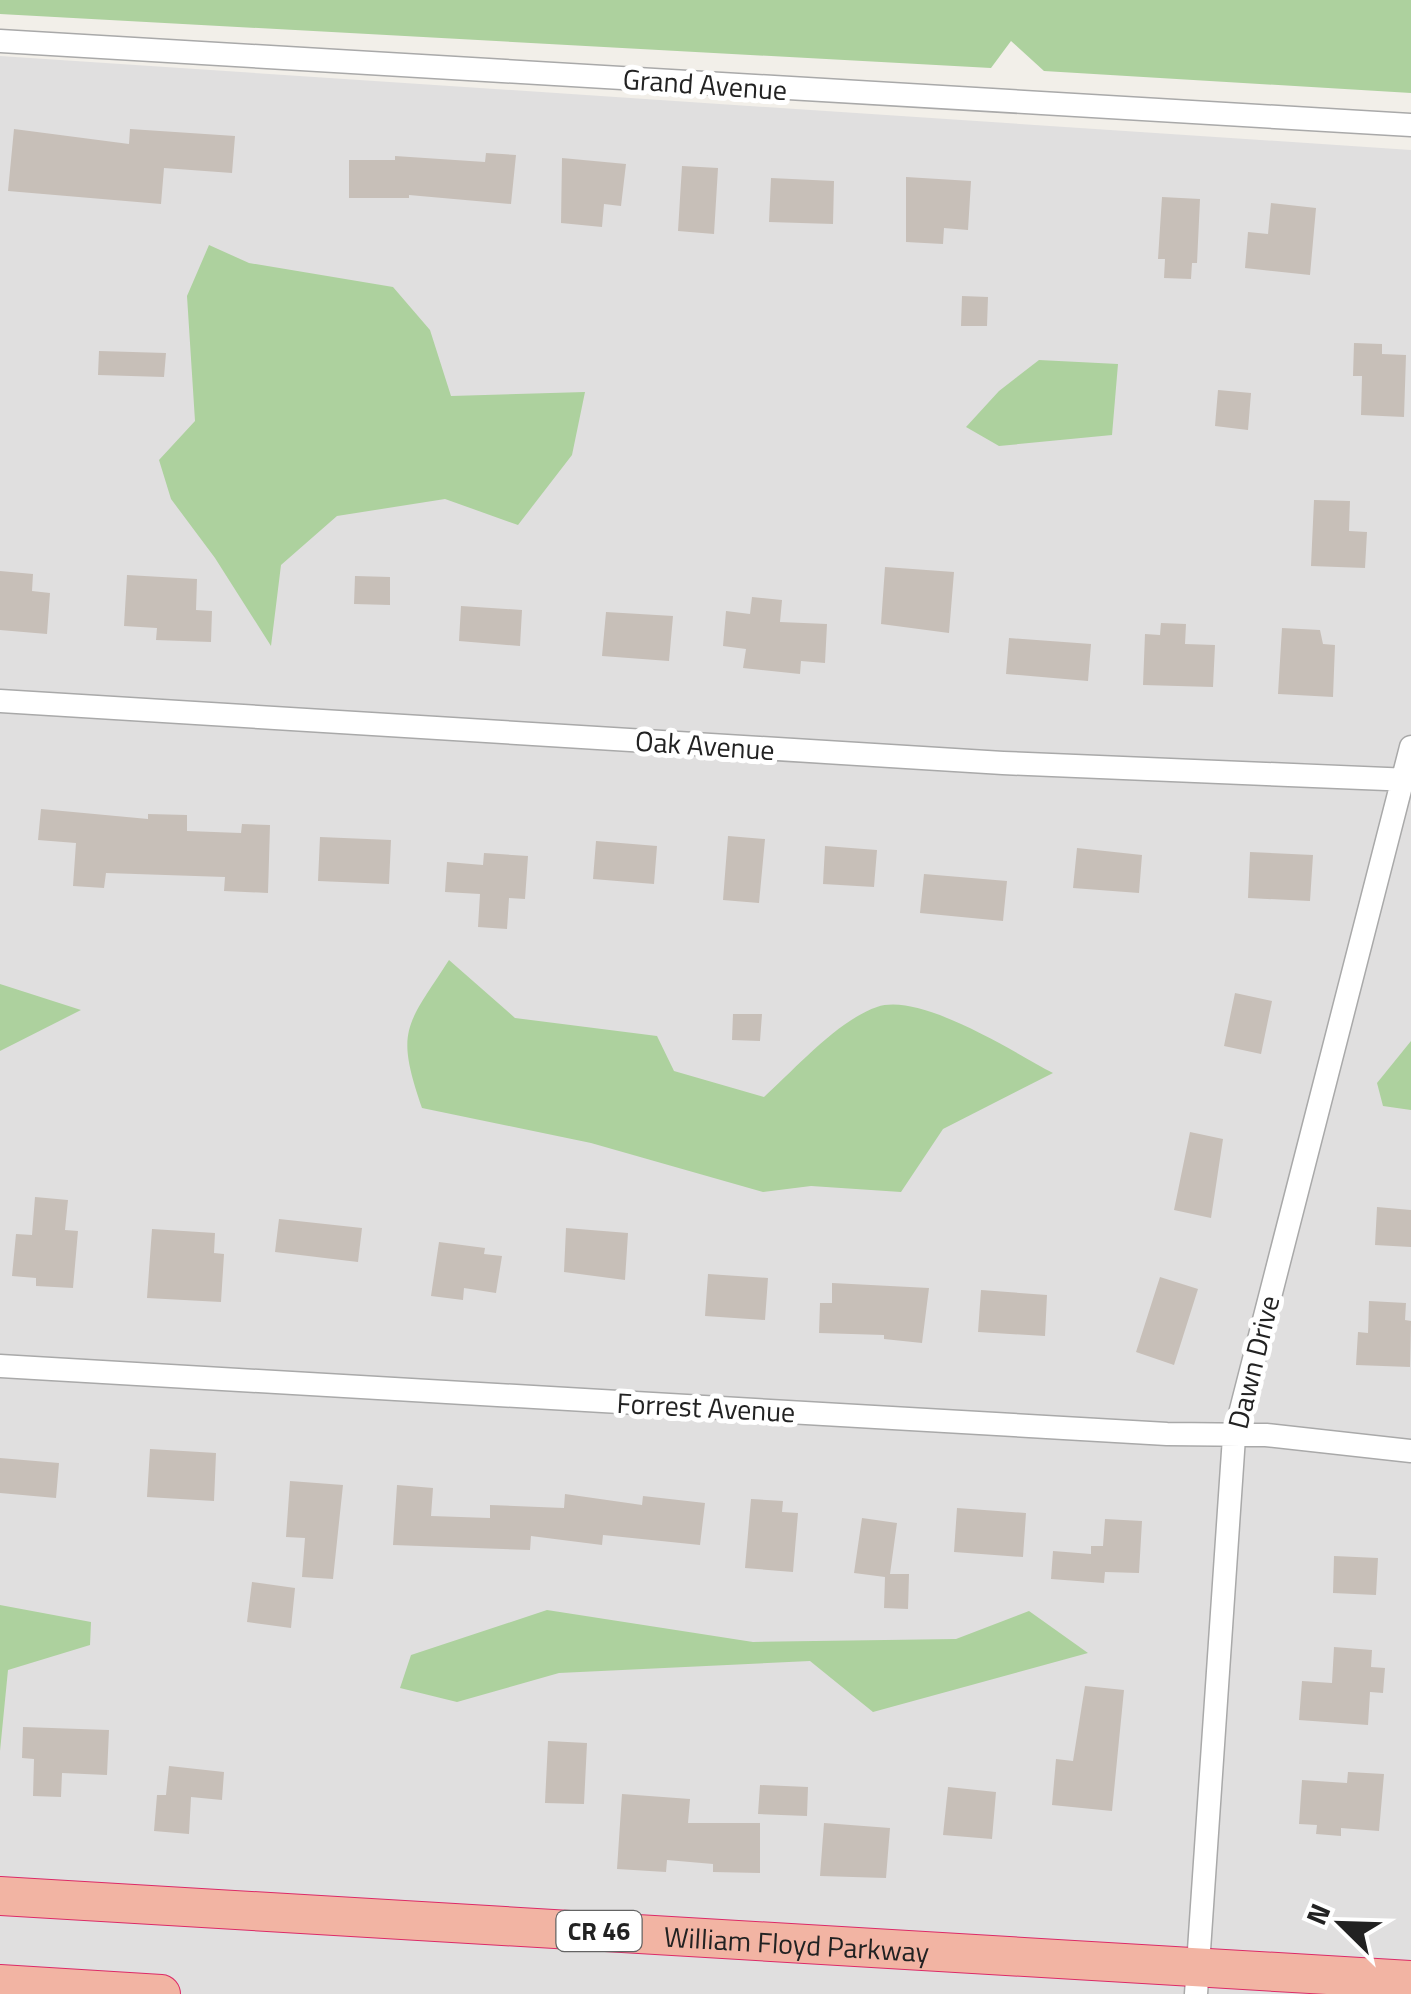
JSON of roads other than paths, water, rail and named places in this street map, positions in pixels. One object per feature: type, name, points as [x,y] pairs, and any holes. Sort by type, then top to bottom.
[{"type":"highway","name":"William Floyd Parkway","points":[[0,1896],[1197,1981],[1411,1980]]},
{"type":"highway","points":[[0,1984],[161,1994]]},
{"type":"street","name":"Grand Avenue","points":[[0,41],[1411,125]]},
{"type":"street","name":"Oak Avenue","points":[[0,701],[1003,763],[1355,781],[1407,780]]},
{"type":"street","name":"Dawn Drive","points":[[1197,1981],[1234,1438],[1407,780],[1411,747]]},
{"type":"street","name":"Forrest Avenue","points":[[0,1366],[1234,1438],[1266,1435],[1411,1451]]}]
